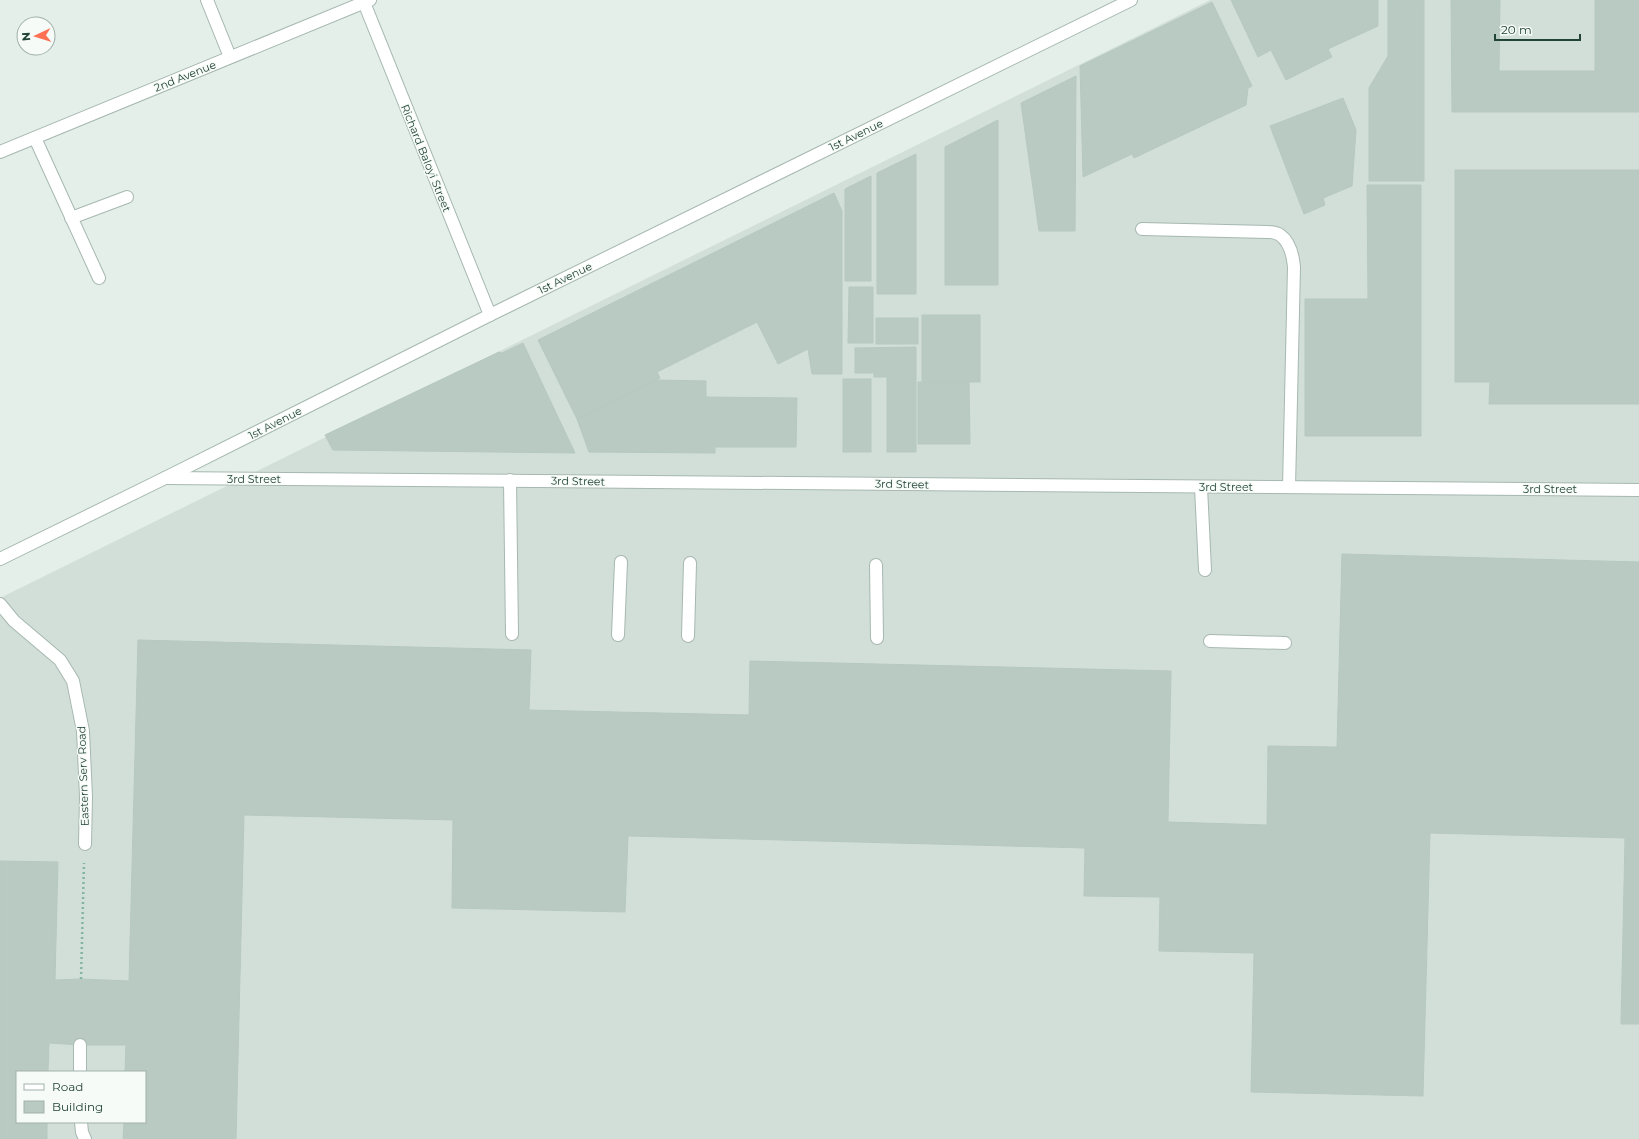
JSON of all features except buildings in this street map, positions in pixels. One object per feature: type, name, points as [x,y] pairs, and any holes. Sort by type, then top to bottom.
[{"type":"street","points":[[207,0],[230,57]]},
{"type":"street","name":"1st Avenue","points":[[0,559],[490,315],[1131,0]]},
{"type":"street","name":"2nd Avenue","points":[[0,152],[366,1]]},
{"type":"street","name":"Richard Baloyi Street","points":[[366,1],[490,315]]},
{"type":"street","points":[[35,138],[99,278]]},
{"type":"street","points":[[71,218],[127,197]]},
{"type":"street","points":[[1142,229],[1268,232],[1280,234],[1286,242],[1293,255],[1294,267],[1289,487]]},
{"type":"street","name":"3rd Street","points":[[165,478],[1639,490]]},
{"type":"street","points":[[510,480],[512,634]]},
{"type":"street","points":[[1201,487],[1205,570]]},
{"type":"street","points":[[618,635],[621,562]]},
{"type":"street","points":[[688,636],[690,563]]},
{"type":"street","points":[[876,565],[877,638]]},
{"type":"street","name":"Eastern Serv Road","points":[[0,604],[14,621],[60,660],[73,681],[83,731],[86,797],[85,844]]},
{"type":"street","points":[[1210,641],[1285,642]]},
{"type":"street","points":[[80,1045],[80,1071]]},
{"type":"street","points":[[82,1123],[82,1132],[85,1139]]},
{"type":"path","points":[[81,979],[85,844]]},
{"type":"shaded area","points":[[1210,0],[1639,0],[1639,1139],[0,1139],[0,598]]}]
